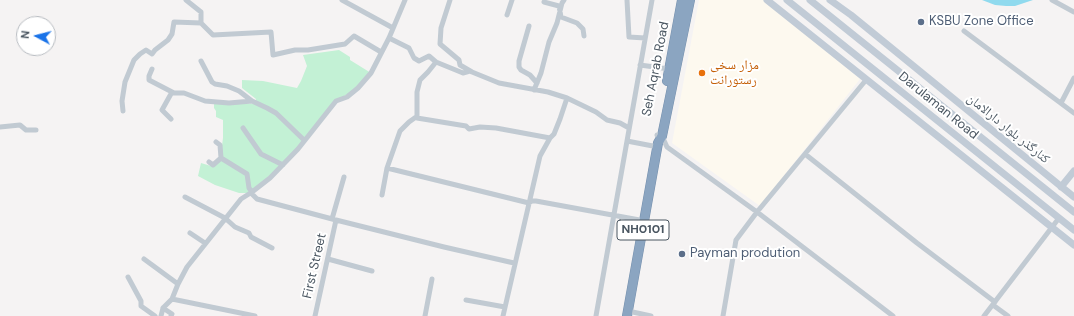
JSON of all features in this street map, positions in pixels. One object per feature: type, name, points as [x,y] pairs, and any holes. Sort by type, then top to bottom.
[{"type":"highway","name":"Seh Aqrab Road","points":[[628,314],[682,0]]},
{"type":"highway","name":"NH0101","points":[[659,140],[690,0]]},
{"type":"street","points":[[186,0],[201,12],[201,23]]},
{"type":"street","points":[[342,0],[393,28]]},
{"type":"street","points":[[161,316],[164,308],[172,299],[187,267],[241,199],[252,193],[270,178],[283,165],[336,101],[347,97],[358,88],[371,73],[389,38],[405,0]]},
{"type":"street","points":[[449,0],[441,28],[440,44],[459,60],[460,65],[470,71],[499,83],[567,98],[596,112],[607,120],[620,123],[629,128]]},
{"type":"street","points":[[507,15],[512,0]]},
{"type":"street","points":[[534,90],[541,73],[549,42],[564,0]]},
{"type":"street","points":[[626,0],[629,37],[645,38]]},
{"type":"street","points":[[596,316],[652,0]]},
{"type":"street","points":[[767,0],[1074,245]]},
{"type":"street","name":"Darulaman Road","points":[[787,0],[1074,230]]},
{"type":"street","name":"Darulaman Road","points":[[810,0],[1074,212]]},
{"type":"street","name":"کنارگذر بلوار دارالامان","points":[[830,0],[852,15],[1074,198]]},
{"type":"street","points":[[1052,0],[1074,12]]},
{"type":"street","points":[[544,2],[559,6],[561,17],[578,24],[583,29],[584,36]]},
{"type":"street","points":[[123,111],[122,101],[125,82],[134,60],[146,50],[152,54],[168,40],[172,34],[174,22],[201,23],[213,35],[271,32],[273,55],[295,50],[308,50],[345,44],[354,36],[381,52]]},
{"type":"street","points":[[529,26],[519,61],[519,67],[521,70],[530,75],[537,83]]},
{"type":"street","points":[[964,31],[1074,113]]},
{"type":"street","points":[[389,38],[409,48],[414,58],[419,60],[429,56],[436,62],[463,72],[470,71]]},
{"type":"street","points":[[200,61],[212,82],[227,86],[276,113],[304,140]]},
{"type":"street","points":[[416,117],[417,92],[420,80],[436,62]]},
{"type":"street","points":[[640,65],[669,69]]},
{"type":"street","points":[[152,69],[149,76],[150,80],[172,92],[180,94],[184,93],[205,101],[229,103],[252,101]]},
{"type":"street","points":[[1061,102],[1074,78]]},
{"type":"street","points":[[723,316],[736,240],[757,212],[866,80]]},
{"type":"street","points":[[171,119],[162,110],[172,92]]},
{"type":"street","points":[[503,316],[514,263],[540,156],[557,127],[567,98]]},
{"type":"street","points":[[416,117],[466,126],[470,129],[480,127],[496,128],[550,138]]},
{"type":"street","points":[[382,195],[387,168],[400,131],[416,117]]},
{"type":"street","points":[[0,127],[20,125],[26,130],[36,130]]},
{"type":"street","points":[[243,128],[261,154],[283,165]]},
{"type":"street","points":[[627,141],[659,140],[757,212],[893,316]]},
{"type":"street","points":[[209,162],[214,165],[221,158],[220,145],[216,142]]},
{"type":"street","points":[[805,154],[994,303],[1008,316]]},
{"type":"street","points":[[221,158],[247,174],[252,193],[257,199],[334,220],[514,263]]},
{"type":"street","points":[[387,168],[529,203],[532,200],[588,212],[645,221]]},
{"type":"street","points":[[1061,187],[1074,171]]},
{"type":"street","name":"First Street","points":[[315,316],[344,177]]},
{"type":"street","points":[[185,197],[225,218],[235,227],[249,233],[251,237],[272,248]]},
{"type":"street","points":[[984,316],[1059,218]]},
{"type":"street","points":[[190,234],[205,243]]},
{"type":"street","points":[[144,259],[178,284]]},
{"type":"street","points":[[328,259],[372,271]]},
{"type":"street","points":[[128,277],[141,301],[140,306],[155,316]]},
{"type":"street","points":[[425,316],[432,280]]},
{"type":"street","points":[[172,299],[236,314],[255,316]]},
{"type":"street","points":[[466,300],[505,307]]},
{"type":"street","points":[[164,308],[172,314],[171,316]]},
{"type":"street","points":[[628,314],[651,316]]},
{"type":"shaded area","points":[[699,0],[764,0],[860,79],[760,206],[672,143]]},
{"type":"green space","points":[[339,50],[350,57],[350,60],[371,73],[358,88],[339,99],[298,149],[251,193],[239,193],[215,185],[198,176],[201,163],[211,166],[218,159],[221,153],[223,120],[216,117],[214,102],[255,104],[256,99],[242,88],[242,80],[263,81],[297,88],[307,66],[303,55]]},
{"type":"water","points":[[982,0],[1033,0],[1015,6],[1006,6],[995,5]]},
{"type":"place","name":"KSBU Zone Office","points":[[921,22]]},
{"type":"place","name":"مزار سخی رستورانت","points":[[702,73]]},
{"type":"place","name":"Payman prodution","points":[[682,254]]}]
